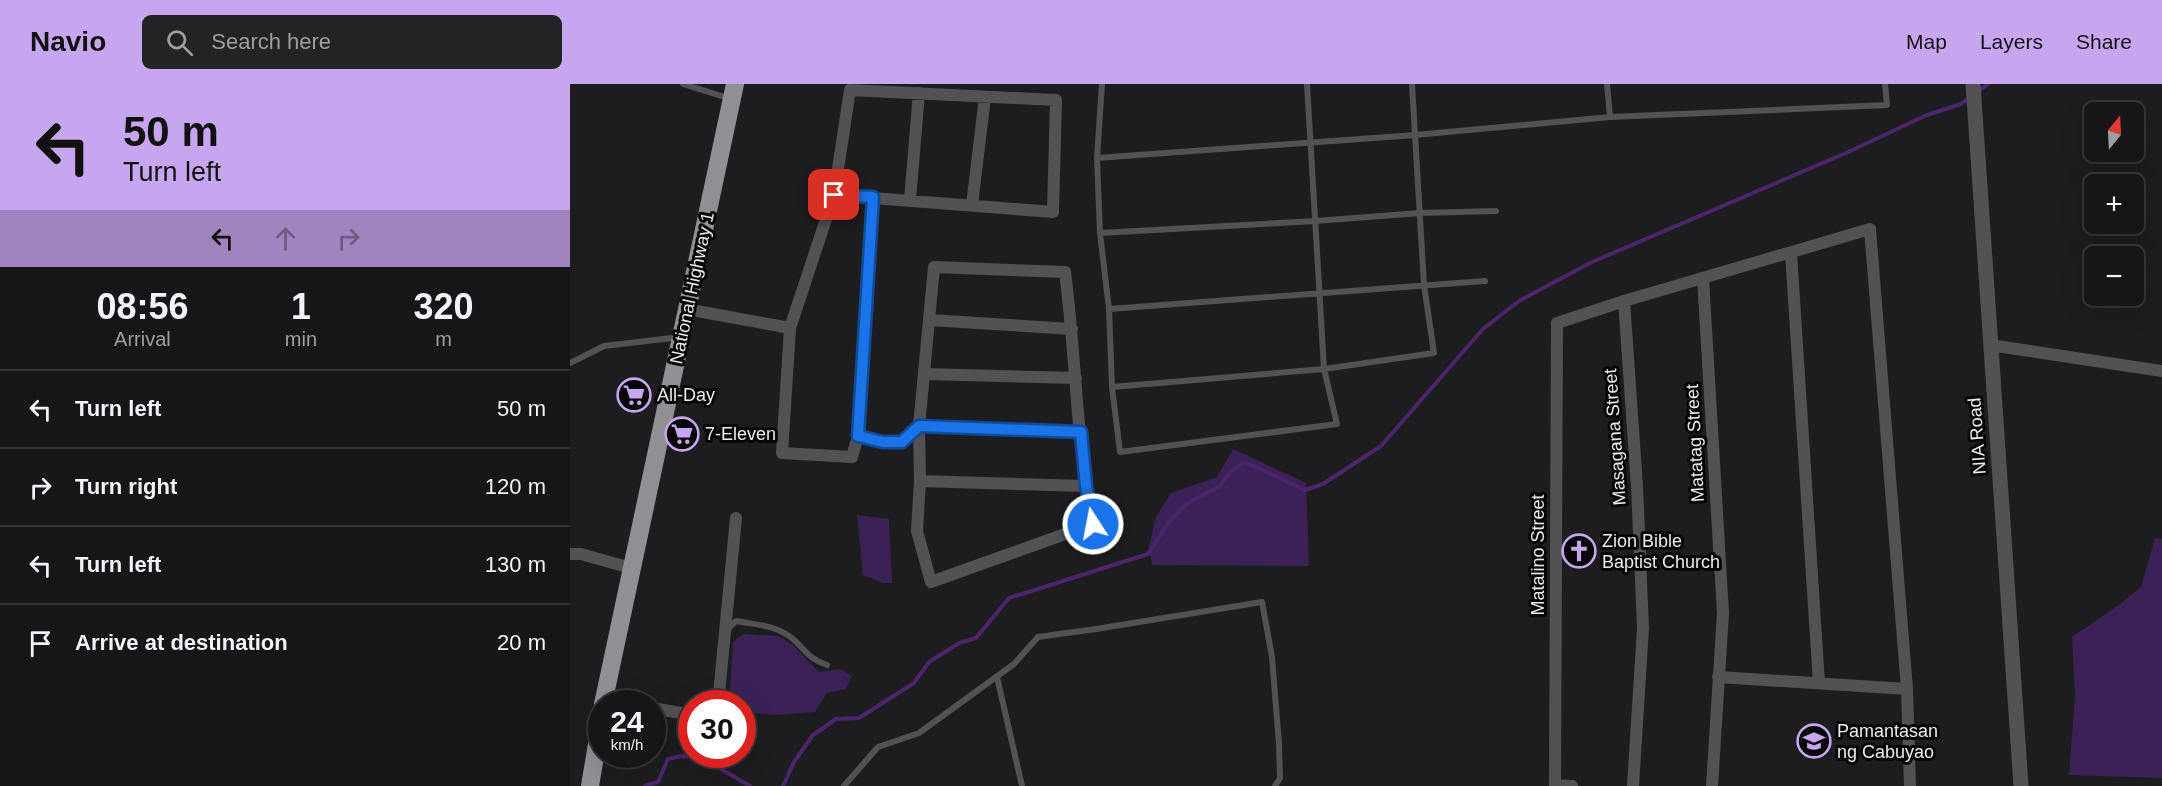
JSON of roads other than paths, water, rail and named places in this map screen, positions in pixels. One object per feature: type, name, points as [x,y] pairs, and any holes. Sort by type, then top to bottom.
[{"type":"highway","name":"National Highway 1","points":[[606,690],[733,91]]},
{"type":"highway","name":"National Highway 1","points":[[590,786],[593,768]]},
{"type":"street","name":"NIA Road","points":[[1973,85],[2021,786]]},
{"type":"street","points":[[834,195],[873,197],[1053,212],[1056,100],[850,90],[834,195],[790,328],[782,453],[852,457],[858,436],[873,197]]},
{"type":"street","points":[[910,200],[918,93]]},
{"type":"street","points":[[972,205],[985,98]]},
{"type":"street","points":[[1624,301],[1791,254],[1870,229],[1907,689],[1910,786]]},
{"type":"street","points":[[1791,254],[1819,683]]},
{"type":"street","points":[[934,267],[1065,272],[1072,329],[1086,486],[1093,524],[931,582],[917,531],[920,481],[919,426],[934,267]]},
{"type":"street","name":"Matatag Street","points":[[1703,278],[1723,613],[1712,786]]},
{"type":"street","name":"Matalino Street","points":[[1555,786],[1557,323],[1624,301]]},
{"type":"street","name":"Masagana Street","points":[[1624,301],[1637,486],[1643,628],[1633,786]]},
{"type":"street","points":[[686,309],[790,328]]},
{"type":"street","points":[[930,320],[1072,329]]},
{"type":"street","points":[[1990,345],[2162,371]]},
{"type":"street","points":[[924,374],[1076,378]]},
{"type":"street","points":[[858,436],[883,442],[902,442],[919,426],[1081,432]]},
{"type":"street","points":[[920,481],[1086,486]]},
{"type":"street","points":[[720,690],[736,518]]},
{"type":"street","points":[[570,554],[581,554],[631,568]]},
{"type":"street","points":[[1718,677],[1907,689]]},
{"type":"street","points":[[1555,786],[1572,786]]},
{"type":"lane","points":[[683,84],[733,91]]},
{"type":"lane","points":[[1102,84],[1097,158],[1100,233],[1109,309],[1112,387],[1120,452],[1337,424],[1324,369],[1306,84]]},
{"type":"lane","points":[[1112,387],[1324,369],[1434,353],[1424,285],[1412,84]]},
{"type":"lane","points":[[1607,84],[1610,117]]},
{"type":"lane","points":[[1097,158],[1415,135],[1610,117],[1887,105],[1885,84]]},
{"type":"lane","points":[[1100,233],[1420,213],[1496,211]]},
{"type":"lane","points":[[1109,309],[1485,281]]},
{"type":"lane","points":[[570,363],[604,346],[681,337]]},
{"type":"lane","points":[[844,786],[878,747],[919,733],[1014,664],[1038,637],[1262,602],[1272,657],[1279,744],[1280,778],[1275,786]]},
{"type":"lane","points":[[726,631],[736,621],[759,625],[786,634],[814,661],[827,665]]},
{"type":"lane","points":[[997,677],[1022,786]]},
{"type":"waterway","points":[[1978,91],[1988,84]]},
{"type":"waterway","points":[[783,786],[794,762],[813,735],[836,719],[859,718],[914,683],[929,662],[959,643],[976,638],[1009,598],[1148,554],[1169,522],[1186,504],[1220,486],[1230,472],[1245,462],[1305,490],[1323,484],[1381,446],[1483,329],[1519,301],[1592,262],[1846,153],[1927,115],[1961,104],[1970,97]]},
{"type":"waterway","points":[[645,786],[658,782],[668,759],[681,756],[700,757],[750,786]]},
{"type":"place","name":"All-Day","points":[[634,395]]},
{"type":"place","name":"7-Eleven","points":[[682,434]]},
{"type":"place","name":"Zion Bible Baptist Church","points":[[1579,551]]},
{"type":"place","name":"Pamantasan ng Cabuyao","points":[[1814,741]]}]
